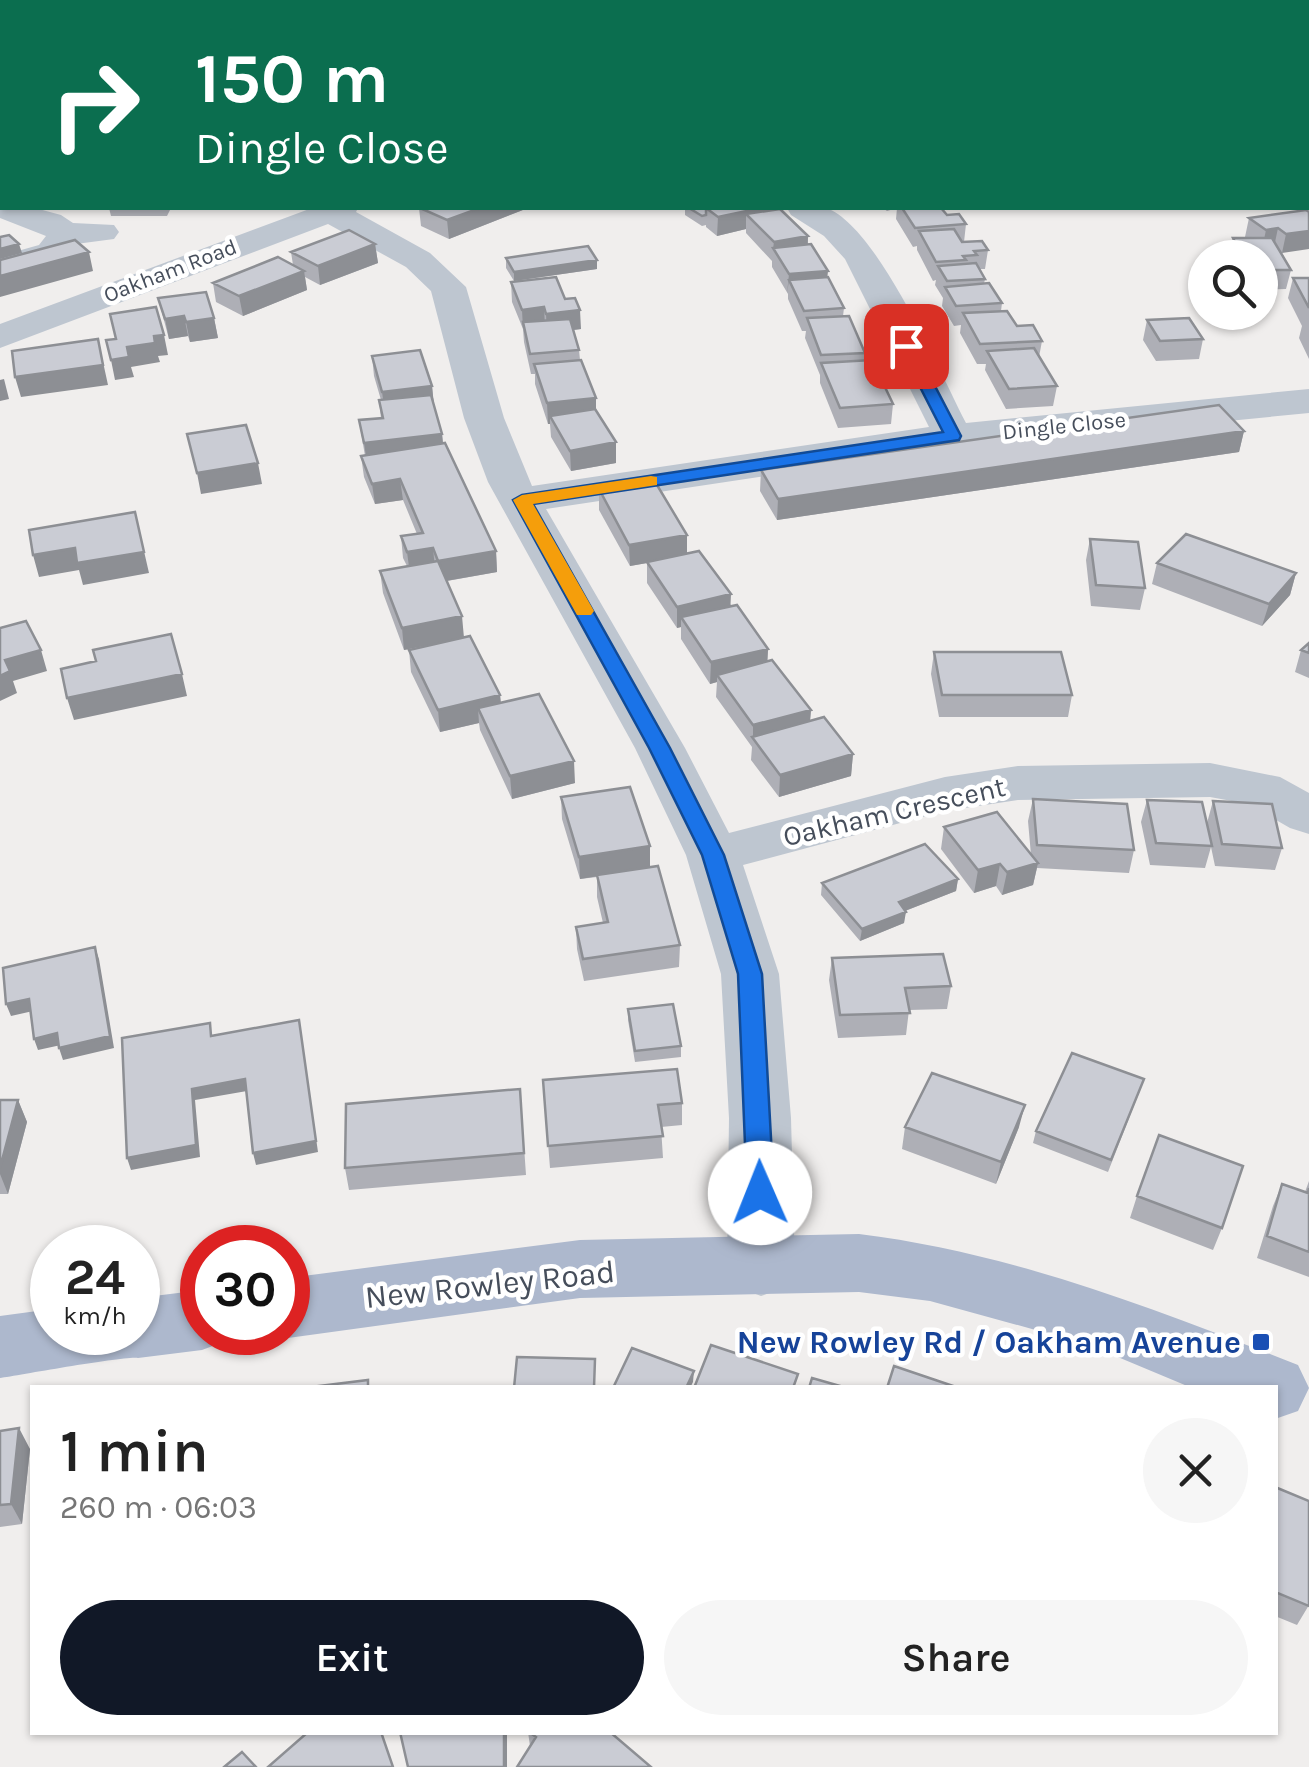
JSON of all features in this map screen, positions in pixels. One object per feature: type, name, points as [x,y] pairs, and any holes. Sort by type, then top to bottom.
[{"type":"main road","name":"New Rowley Road","points":[[310,1305],[580,1268],[761,1268],[859,1263],[930,1272],[1127,1328],[1267,1385]]},
{"type":"main road","points":[[0,1347],[30,1343]]},
{"type":"main road","name":"New Rowley Road","points":[[1278,1390],[1309,1402]]},
{"type":"street","points":[[23,210],[66,234],[102,232]]},
{"type":"street","points":[[336,210],[418,260],[448,287],[484,418],[509,482],[660,748],[713,855],[750,974],[760,1118],[761,1268]]},
{"type":"street","name":"Oakham Road","points":[[0,337],[146,278],[336,210]]},
{"type":"street","points":[[806,210],[836,229],[860,255],[953,436]]},
{"type":"street","points":[[0,267],[50,252],[66,234]]},
{"type":"street","name":"Dingle Close","points":[[522,500],[953,436],[1309,401]]},
{"type":"street","name":"Oakham Crescent","points":[[713,855],[945,794],[1018,782],[1210,780],[1262,790],[1309,816]]},
{"type":"building","points":[[424,210],[474,210],[447,220]]},
{"type":"building","points":[[709,210],[751,210],[718,217]]},
{"type":"building","points":[[781,210],[808,236],[774,242],[746,214]]},
{"type":"building","points":[[903,210],[943,210],[947,215],[959,214],[966,224],[915,228]]},
{"type":"building","points":[[1306,210],[1309,231],[1286,234],[1278,228],[1266,230],[1249,218]]},
{"type":"building","points":[[954,229],[962,242],[982,241],[988,250],[963,256],[966,260],[936,262],[919,231]]},
{"type":"building","points":[[349,230],[375,244],[318,266],[291,252]]},
{"type":"building","points":[[9,235],[19,244],[0,249],[0,237]]},
{"type":"building","points":[[1233,238],[1273,240],[1234,240]]},
{"type":"building","points":[[75,240],[89,252],[0,276],[0,260]]},
{"type":"building","points":[[811,244],[828,271],[789,274],[773,248]]},
{"type":"building","points":[[588,246],[597,260],[514,272],[506,258]]},
{"type":"building","points":[[1278,248],[1291,270],[1278,270]]},
{"type":"building","points":[[278,257],[304,271],[239,296],[213,283]]},
{"type":"building","points":[[976,263],[985,279],[947,281],[938,266]]},
{"type":"building","points":[[556,277],[565,299],[575,298],[580,310],[546,314],[544,307],[522,310],[511,282]]},
{"type":"building","points":[[828,277],[844,308],[804,311],[789,280]]},
{"type":"building","points":[[1293,278],[1309,278],[1309,308]]},
{"type":"building","points":[[989,283],[1002,303],[956,306],[945,287]]},
{"type":"building","points":[[206,292],[214,318],[186,322],[184,316],[165,319],[158,298]]},
{"type":"building","points":[[156,307],[164,335],[154,336],[155,343],[127,347],[129,357],[111,360],[106,340],[116,339],[110,314]]},
{"type":"building","points":[[1007,311],[1017,326],[1033,325],[1042,341],[980,344],[963,313]]},
{"type":"building","points":[[849,316],[865,353],[821,355],[807,318]]},
{"type":"building","points":[[1188,318],[1188,330],[1197,330],[1203,339],[1160,341],[1147,320]]},
{"type":"building","points":[[570,319],[579,350],[530,354],[523,322]]},
{"type":"building","points":[[98,339],[103,365],[15,377],[12,351]]},
{"type":"building","points":[[1034,348],[1057,386],[1009,389],[987,351]]},
{"type":"building","points":[[420,350],[432,386],[382,392],[372,356]]},
{"type":"building","points":[[581,360],[596,398],[547,403],[534,364]]},
{"type":"building","points":[[872,360],[893,404],[840,408],[821,363]]},
{"type":"building","points":[[431,395],[442,434],[364,443],[359,420],[383,418],[379,400]]},
{"type":"building","points":[[1219,405],[1244,431],[778,499],[761,470]]},
{"type":"building","points":[[595,409],[616,442],[570,451],[550,416]]},
{"type":"building","points":[[246,425],[258,463],[197,473],[187,434]]},
{"type":"building","points":[[445,443],[496,551],[438,561],[433,548],[407,552],[401,536],[423,533],[400,479],[372,484],[361,456]]},
{"type":"building","points":[[654,480],[687,535],[629,545],[599,489]]},
{"type":"building","points":[[135,512],[144,552],[77,563],[75,548],[33,555],[29,530]]},
{"type":"building","points":[[1186,534],[1296,573],[1269,604],[1157,563]]},
{"type":"building","points":[[1090,539],[1138,542],[1145,588],[1096,585]]},
{"type":"building","points":[[699,551],[731,594],[677,607],[647,562]]},
{"type":"building","points":[[438,561],[462,616],[402,628],[380,571]]},
{"type":"building","points":[[737,605],[768,649],[711,662],[681,617]]},
{"type":"building","points":[[26,621],[41,650],[5,660],[10,671],[0,676],[0,628]]},
{"type":"building","points":[[171,634],[182,674],[67,698],[61,669],[96,661],[93,650]]},
{"type":"building","points":[[470,636],[500,695],[438,710],[409,650]]},
{"type":"building","points":[[934,652],[1061,652],[1072,695],[942,695]]},
{"type":"building","points":[[772,660],[811,710],[753,725],[717,675]]},
{"type":"building","points":[[539,694],[574,761],[510,776],[478,708]]},
{"type":"building","points":[[824,717],[853,754],[780,775],[752,737]]},
{"type":"building","points":[[630,787],[650,846],[579,857],[561,797]]},
{"type":"building","points":[[1033,799],[1127,804],[1134,850],[1037,845]]},
{"type":"building","points":[[1147,800],[1202,802],[1212,846],[1156,843]]},
{"type":"building","points":[[1213,801],[1272,804],[1282,848],[1222,844]]},
{"type":"building","points":[[997,812],[1038,863],[1007,872],[1000,864],[978,870],[944,827]]},
{"type":"building","points":[[925,844],[958,879],[899,902],[906,912],[862,929],[822,883]]},
{"type":"building","points":[[658,866],[680,945],[583,959],[576,927],[608,922],[597,875]]},
{"type":"building","points":[[95,947],[110,1036],[59,1048],[57,1033],[34,1039],[29,999],[6,1004],[3,968]]},
{"type":"building","points":[[943,954],[951,986],[905,988],[910,1013],[840,1015],[832,958]]},
{"type":"building","points":[[673,1004],[681,1046],[635,1051],[628,1009]]},
{"type":"building","points":[[299,1020],[316,1141],[253,1153],[245,1079],[192,1089],[196,1145],[127,1158],[122,1038],[210,1023],[211,1036]]},
{"type":"building","points":[[1072,1053],[1144,1079],[1111,1160],[1036,1131]]},
{"type":"building","points":[[677,1069],[682,1103],[658,1105],[663,1136],[548,1146],[543,1080]]},
{"type":"building","points":[[932,1073],[1025,1105],[1001,1162],[905,1127]]},
{"type":"building","points":[[520,1089],[524,1153],[345,1168],[346,1104]]},
{"type":"building","points":[[0,1100],[18,1100],[0,1168]]},
{"type":"building","points":[[1159,1135],[1243,1166],[1222,1228],[1137,1196]]},
{"type":"building","points":[[1282,1184],[1308,1193],[1309,1188],[1309,1252],[1267,1236]]},
{"type":"building","points":[[711,1345],[798,1374],[794,1385],[695,1385]]},
{"type":"building","points":[[632,1348],[694,1371],[687,1385],[614,1385]]},
{"type":"building","points":[[517,1357],[595,1359],[594,1385],[514,1385]]},
{"type":"building","points":[[894,1366],[950,1385],[888,1385]]},
{"type":"building","points":[[812,1378],[836,1385],[810,1385]]},
{"type":"building","points":[[368,1380],[368,1385],[327,1385]]},
{"type":"building","points":[[19,1428],[11,1504],[0,1505],[0,1431]]},
{"type":"building","points":[[1278,1488],[1309,1501],[1309,1606],[1278,1593]]},
{"type":"building","points":[[305,1735],[382,1735],[393,1767],[268,1767]]},
{"type":"building","points":[[401,1735],[504,1735],[504,1767],[408,1767]]},
{"type":"building","points":[[533,1735],[614,1735],[651,1767],[517,1767],[536,1737]]},
{"type":"building","points":[[242,1752],[256,1767],[224,1767]]},
{"type":"slow traffic","points":[[584,611],[522,500],[651,481]]},
{"type":"place","name":"New Rowley Rd / Oakham Avenue","points":[[1261,1342]]},
{"type":"route","points":[[760,1193],[760,1118],[750,974],[713,855],[660,748],[522,500],[953,436],[906,346]]}]
